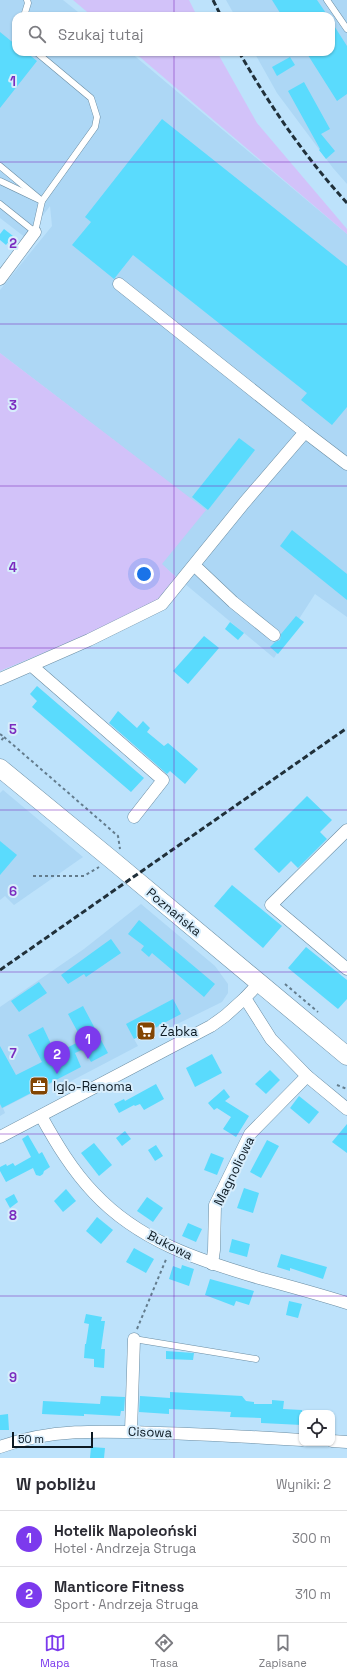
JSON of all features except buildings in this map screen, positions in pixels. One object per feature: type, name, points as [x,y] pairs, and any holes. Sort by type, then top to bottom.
[{"type":"main road","name":"Poznańska","points":[[2,774],[117,856],[259,983],[347,1056]]},
{"type":"street","points":[[0,279],[35,232]]},
{"type":"street","points":[[119,284],[347,464]]},
{"type":"street","points":[[0,679],[89,640],[162,604],[195,566],[244,503],[306,432]]},
{"type":"street","points":[[195,566],[233,602],[274,635]]},
{"type":"street","points":[[32,666],[163,780],[134,817]]},
{"type":"street","points":[[347,830],[271,905],[347,969]]},
{"type":"street","points":[[0,1137],[211,1026],[245,998],[259,983]]},
{"type":"street","points":[[245,998],[271,1039],[306,1076],[347,1109]]},
{"type":"street","name":"Magnoliowa","points":[[212,1264],[214,1250],[215,1205],[250,1134],[306,1076]]},
{"type":"street","name":"Bukowa","points":[[41,1116],[69,1162],[93,1192],[129,1223],[171,1248],[212,1264],[347,1302]]},
{"type":"street","points":[[130,1431],[134,1340]]},
{"type":"street","name":"Cisowa","points":[[0,1447],[32,1438],[60,1433],[89,1431],[130,1431],[299,1440]]},
{"type":"street","points":[[335,1441],[347,1442]]},
{"type":"lane","points":[[25,12],[28,3],[27,0]]},
{"type":"lane","points":[[327,0],[347,29]]},
{"type":"lane","points":[[0,204],[35,232],[42,201],[95,127],[97,116],[91,98],[41,56]]},
{"type":"lane","points":[[0,166],[42,201]]},
{"type":"lane","points":[[0,181],[42,201]]},
{"type":"lane","points":[[134,1340],[256,1359]]},
{"type":"path","points":[[0,734],[118,836],[117,856],[84,876],[33,876]]},
{"type":"path","points":[[0,742],[4,737]]},
{"type":"path","points":[[281,981],[321,1014]]},
{"type":"path","points":[[134,1340],[138,1326],[171,1248]]},
{"type":"shaded area","points":[[0,0],[63,0],[78,12],[12,12],[12,56],[135,56],[347,234],[347,617],[315,594],[274,658],[161,564],[205,510],[0,353],[0,290],[52,226],[50,206],[26,238],[0,218]]},
{"type":"shaded area","points":[[73,0],[189,0],[195,12],[87,12]]},
{"type":"shaded area","points":[[226,0],[347,0],[347,184],[333,168],[277,93],[256,56],[335,56],[335,12],[233,12]]},
{"type":"shaded area","points":[[139,56],[219,56],[257,123],[347,229],[347,234]]},
{"type":"shaded area","points":[[0,353],[206,510],[162,564],[177,578],[164,594],[153,604],[132,612],[84,636],[0,671]]},
{"type":"shaded area","points":[[3,790],[83,857],[14,905],[5,896],[0,900],[0,793]]},
{"type":"shaded area","points":[[141,904],[215,966],[228,984],[228,993],[222,1002],[163,1031],[160,1026],[134,1039],[138,1046],[56,1089],[52,1083],[3,1108],[5,1113],[0,1116],[0,1007],[84,949]]},
{"type":"railway","points":[[213,0],[219,12]]},
{"type":"railway","points":[[241,56],[263,92],[289,130],[317,168],[347,203]]},
{"type":"railway","points":[[0,970],[347,728]]},
{"type":"place","name":"Żabka","points":[[146,1031]]},
{"type":"place","name":"Hotelik Napoleoński","points":[[88,1059]]},
{"type":"place","name":"Manticore Fitness","points":[[57,1074]]},
{"type":"place","name":"Iglo-Renoma","points":[[39,1086]]}]
